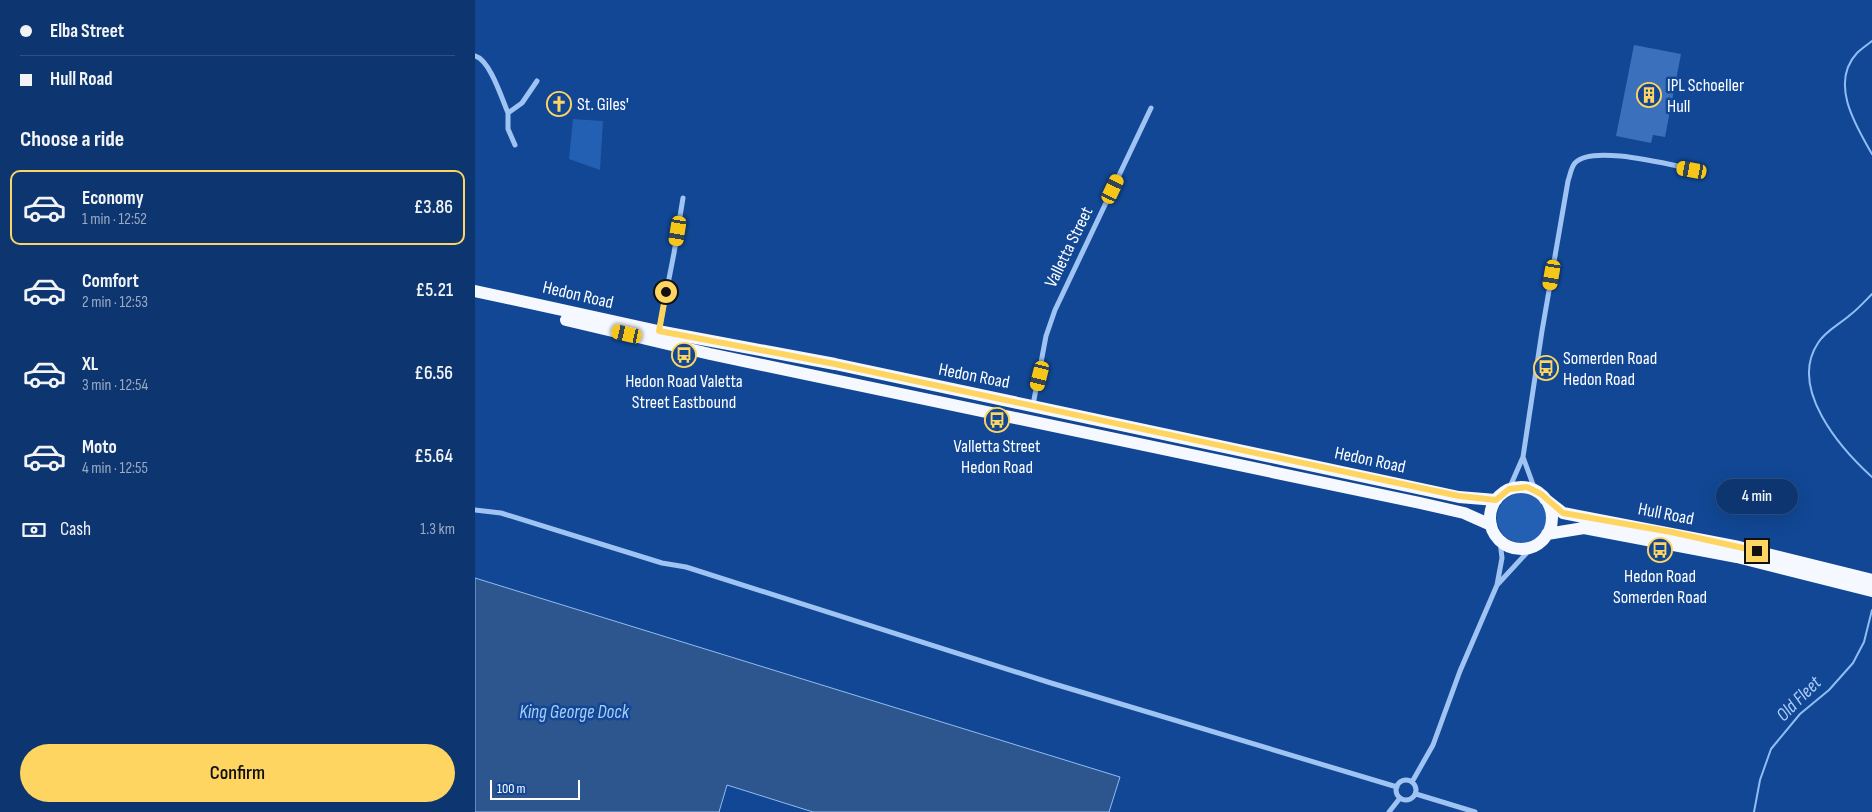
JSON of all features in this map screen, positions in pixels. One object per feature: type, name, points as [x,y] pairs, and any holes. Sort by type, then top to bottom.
[{"type":"highway","name":"Hedon Road","points":[[475,291],[659,331],[819,361],[1033,405],[1450,495],[1496,500]]},
{"type":"highway","name":"Hedon Road","points":[[475,299],[710,354],[1420,503],[1464,513],[1491,525]]},
{"type":"highway","points":[[1518,487],[1540,495],[1552,516],[1547,534],[1533,546],[1516,548],[1500,541],[1491,525],[1490,516],[1496,500],[1509,489],[1518,487]]},
{"type":"highway","name":"Hull Road","points":[[1540,495],[1563,513],[1739,546],[1872,580]]},
{"type":"highway","name":"Hull Road","points":[[1547,534],[1584,528],[1737,557],[1872,591]]},
{"type":"street","points":[[475,56],[480,58],[487,66],[509,113],[508,128],[515,145]]},
{"type":"street","points":[[509,113],[522,103],[537,81]]},
{"type":"street","name":"Valletta Street","points":[[1033,405],[1046,336],[1055,310],[1151,108]]},
{"type":"street","points":[[1509,489],[1523,457],[1542,331],[1568,181],[1575,163],[1587,155],[1605,154],[1702,171]]},
{"type":"street","points":[[659,331],[683,198]]},
{"type":"street","points":[[1523,457],[1540,495]]},
{"type":"street","points":[[475,510],[501,514],[662,563],[686,567],[784,597],[797,604],[1060,686],[1397,787]]},
{"type":"street","points":[[1412,782],[1433,745],[1460,671],[1497,585],[1501,558],[1500,541]]},
{"type":"street","points":[[1497,585],[1533,546]]},
{"type":"street","points":[[1403,780],[1412,782],[1416,787],[1415,794],[1409,800],[1400,798],[1397,793],[1397,787],[1403,780]]},
{"type":"street","points":[[1415,794],[1475,812]]},
{"type":"street","points":[[1389,812],[1400,798]]},
{"type":"shaded area","points":[[573,119],[603,121],[600,170],[569,159]]},
{"type":"shaded area","points":[[1522,493],[1536,497],[1543,504],[1547,518],[1543,532],[1536,539],[1522,543],[1508,539],[1501,532],[1497,518],[1501,504],[1508,497]]},
{"type":"water","name":"King George Dock","points":[[475,578],[1120,777],[1109,812],[813,812],[727,785],[719,812],[475,812]]},
{"type":"building","name":"IPL Schoeller Hull","points":[[1634,45],[1681,54],[1665,137],[1653,135],[1651,143],[1616,136]]},
{"type":"building","name":"St. Giles'","points":[[568,100],[568,107],[550,108],[550,101]]},
{"type":"waterway","name":"Old Fleet","points":[[1872,41],[1857,53],[1849,65],[1845,78],[1848,104],[1859,131],[1872,154]]},
{"type":"waterway","name":"Old Fleet","points":[[1872,294],[1818,343],[1810,360],[1809,379],[1813,398],[1833,434],[1859,465],[1872,477]]},
{"type":"waterway","name":"Old Fleet","points":[[1754,812],[1760,780],[1771,749],[1800,714],[1829,690],[1853,663],[1864,642],[1872,610]]},
{"type":"place","name":"IPL Schoeller Hull","points":[[1649,95]]},
{"type":"place","name":"St. Giles'","points":[[559,104]]},
{"type":"place","name":"Hedon Road Valetta Street Eastbound","points":[[684,355]]},
{"type":"place","name":"Somerden Road Hedon Road","points":[[1546,368]]},
{"type":"place","name":"Valletta Street Hedon Road","points":[[997,420]]},
{"type":"place","name":"Hedon Road Somerden Road","points":[[1660,550]]},
{"type":"route","points":[[666,292],[659,331],[812,359],[1459,496],[1496,500],[1509,489],[1527,487],[1541,494],[1563,513],[1671,532],[1757,551]]}]
